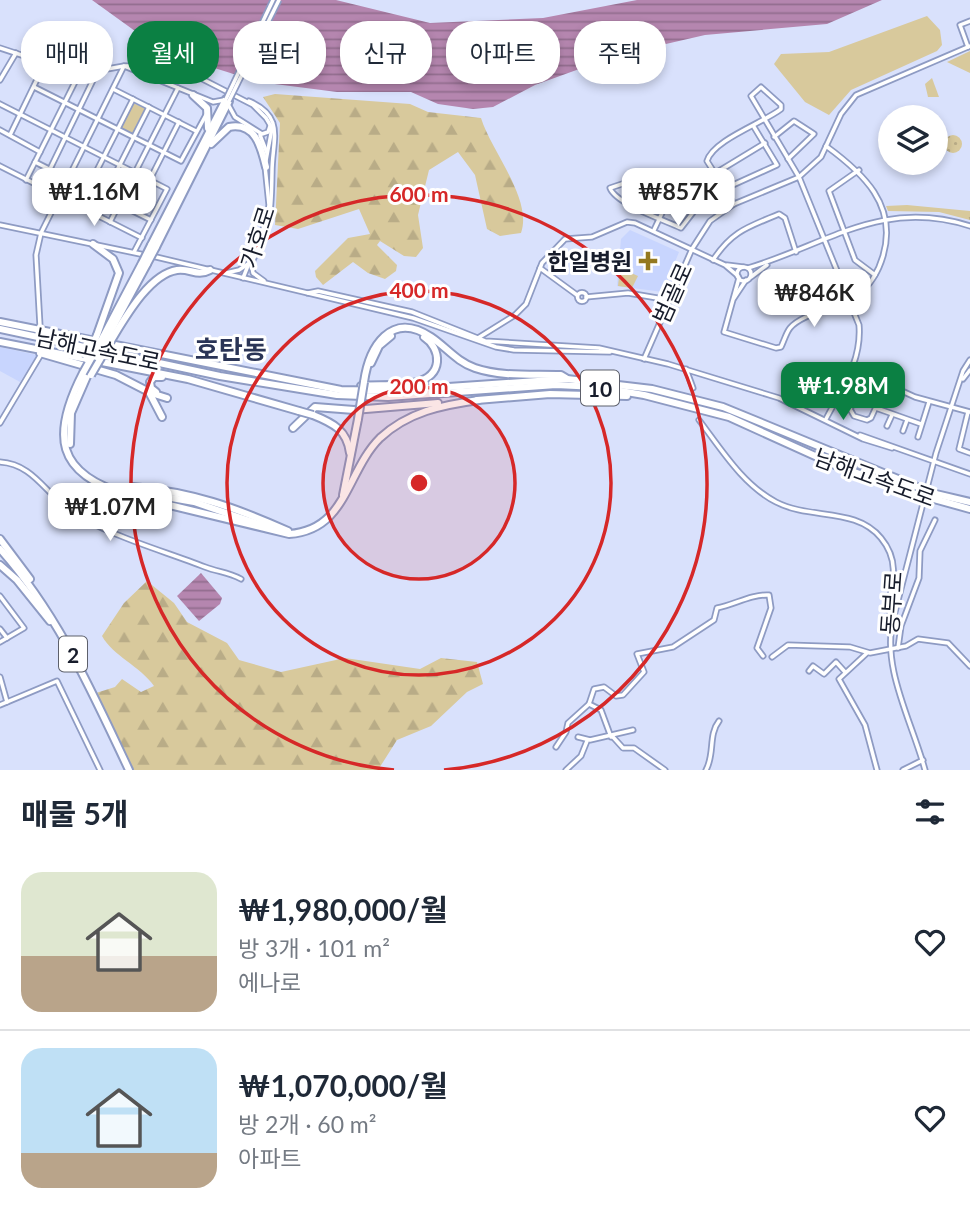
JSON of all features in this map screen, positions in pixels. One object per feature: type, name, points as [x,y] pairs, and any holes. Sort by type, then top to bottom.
[{"type":"highway","points":[[193,95],[205,104],[209,124],[197,159]]},
{"type":"highway","points":[[228,100],[65,412],[65,441],[80,472],[103,487],[289,534],[319,526],[342,502],[366,456],[385,434],[426,410],[479,400]]},
{"type":"highway","points":[[197,159],[217,135],[234,126],[255,135],[262,147],[266,167]]},
{"type":"highway","points":[[93,244],[113,259],[120,276],[105,337]]},
{"type":"highway","points":[[105,337],[160,276],[179,270],[202,274],[210,270]]},
{"type":"highway","name":"남해고속도로","points":[[0,322],[341,390],[415,390],[567,379],[652,389],[723,407],[919,492]]},
{"type":"highway","name":"남해고속도로","points":[[0,329],[220,376],[337,395],[388,397],[555,385],[597,387],[674,401],[729,417],[835,465],[970,509]]},
{"type":"highway","points":[[342,502],[350,484],[369,355],[376,342],[388,333],[408,329],[429,335],[475,368],[500,374],[561,375],[567,379]]},
{"type":"highway","points":[[341,390],[421,380],[436,364],[432,344],[414,332],[392,335],[376,351],[365,382]]},
{"type":"highway","points":[[2,343],[204,383],[313,415],[331,423],[346,437],[350,453],[347,485]]},
{"type":"highway","points":[[2,343],[108,372],[153,394],[168,396],[152,389],[151,379],[160,377],[204,383]]},
{"type":"highway","points":[[78,389],[69,421],[72,453],[91,477],[112,487],[194,502],[288,531],[311,527],[327,517],[339,503],[347,485],[360,419]]},
{"type":"highway","points":[[146,390],[162,412],[153,394]]},
{"type":"highway","points":[[293,428],[315,407],[354,410],[600,393],[674,401]]},
{"type":"highway","name":"남해고속도로","points":[[935,497],[970,502]]},
{"type":"highway","points":[[0,539],[34,585],[44,605]]},
{"type":"highway","name":"2","points":[[0,549],[44,605],[73,654],[126,770]]},
{"type":"highway","name":"2","points":[[0,555],[50,621],[126,770]]},
{"type":"highway","points":[[0,565],[17,580],[50,621]]},
{"type":"street","points":[[266,118],[270,130],[265,134],[258,132],[235,117],[229,110],[228,100],[273,0]]},
{"type":"street","points":[[40,326],[36,255],[41,233],[124,66],[217,103],[228,100],[279,0]]},
{"type":"street","points":[[969,47],[960,25],[970,21]]},
{"type":"street","name":"범골로","points":[[644,359],[692,249],[709,220],[734,204],[799,177],[821,157],[841,114],[856,95],[969,47]]},
{"type":"street","name":"가호로","points":[[0,48],[21,55]]},
{"type":"street","points":[[0,80],[16,53]]},
{"type":"street","name":"가호로","points":[[113,68],[127,66]]},
{"type":"street","points":[[10,135],[36,84]]},
{"type":"street","points":[[26,180],[74,84]]},
{"type":"street","points":[[50,169],[92,84]]},
{"type":"street","name":"가호로","points":[[213,84],[263,109],[273,122],[276,136],[270,223],[243,278]]},
{"type":"street","points":[[34,87],[181,161],[208,111]]},
{"type":"street","points":[[734,204],[707,160],[710,152],[765,121],[782,109],[782,105],[761,87],[751,96],[765,121],[799,177],[849,299],[860,341],[852,368],[826,419]]},
{"type":"street","points":[[110,222],[178,88]]},
{"type":"street","points":[[113,89],[196,131]]},
{"type":"street","name":"가호로","points":[[240,98],[266,118],[272,134],[266,167],[268,211],[250,262]]},
{"type":"street","points":[[88,188],[133,99]]},
{"type":"street","points":[[0,104],[167,189],[134,252]]},
{"type":"street","points":[[104,196],[149,107]]},
{"type":"street","points":[[774,136],[794,121],[814,134],[788,159]]},
{"type":"street","points":[[134,212],[179,122]]},
{"type":"street","points":[[724,189],[776,165],[754,127]]},
{"type":"street","points":[[0,130],[40,152]]},
{"type":"street","points":[[258,132],[267,158],[272,186]]},
{"type":"street","points":[[714,174],[765,143]]},
{"type":"street","points":[[826,146],[859,170],[875,191],[885,218],[885,250],[875,275],[859,295],[793,325],[781,347],[776,348],[724,332],[738,270],[768,263],[885,218],[936,218],[970,226]]},
{"type":"street","points":[[35,162],[151,220]]},
{"type":"street","points":[[0,166],[142,238]]},
{"type":"street","points":[[859,170],[829,191],[855,260],[875,275]]},
{"type":"street","points":[[640,209],[645,195],[637,179],[610,188],[622,201],[660,218],[681,228],[698,206],[687,191],[670,196],[660,218],[654,230]]},
{"type":"street","points":[[713,260],[726,240],[738,231],[779,214],[785,218],[796,252]]},
{"type":"street","points":[[475,339],[526,304],[540,268],[565,239],[592,237],[619,225],[635,223],[654,230],[724,265],[738,277],[748,279]]},
{"type":"street","points":[[0,225],[134,252],[307,293],[318,291],[412,312],[475,339],[514,350],[610,352]]},
{"type":"street","points":[[223,273],[239,270],[250,262],[257,277],[269,284]]},
{"type":"street","points":[[733,300],[748,279],[768,263]]},
{"type":"street","points":[[724,265],[746,268]]},
{"type":"street","points":[[540,268],[577,295],[582,302],[586,297],[628,293],[669,300]]},
{"type":"street","points":[[746,268],[748,279]]},
{"type":"street","points":[[491,330],[497,343]]},
{"type":"street","points":[[475,339],[497,343],[574,345],[686,369],[779,398],[858,435],[934,464],[969,473]]},
{"type":"street","points":[[0,423],[40,356]]},
{"type":"street","points":[[894,616],[934,464],[951,408],[970,360]]},
{"type":"street","points":[[852,368],[867,377],[929,402],[969,412],[959,449],[970,453]]},
{"type":"street","points":[[686,369],[693,388]]},
{"type":"street","points":[[961,380],[970,370]]},
{"type":"street","points":[[867,377],[850,412],[867,420],[876,408],[886,385]]},
{"type":"street","points":[[918,437],[929,402]]},
{"type":"street","points":[[876,408],[921,425]]},
{"type":"street","points":[[887,426],[892,415]]},
{"type":"street","name":"동부로","points":[[699,420],[741,474],[768,498],[799,510],[856,519],[873,528],[893,556],[895,572],[887,611],[894,616],[889,632],[890,650],[925,770]]},
{"type":"street","points":[[903,431],[907,420]]},
{"type":"street","points":[[964,431],[970,432]]},
{"type":"street","points":[[0,462],[23,467],[69,510],[147,547],[208,569],[225,570],[241,579]]},
{"type":"street","points":[[898,648],[901,626],[919,578],[920,551],[935,520]]},
{"type":"street","points":[[556,747],[566,732],[568,723],[589,704],[596,687],[604,687],[618,696],[626,692],[644,672],[637,654],[673,647],[714,620],[717,608],[730,607],[750,597],[766,594],[770,596],[772,605],[757,648],[763,656]]},
{"type":"street","points":[[0,596],[24,628],[0,642]]},
{"type":"street","points":[[0,629],[7,638]]},
{"type":"street","points":[[772,657],[782,647],[793,644],[850,647],[867,653],[898,648],[918,639],[948,643],[970,666]]},
{"type":"street","points":[[867,653],[839,679],[865,725],[877,770]]},
{"type":"street","points":[[809,671],[813,666],[824,674],[836,662],[845,672]]},
{"type":"street","points":[[0,677],[8,702]]},
{"type":"street","points":[[0,705],[57,681],[100,770]]},
{"type":"street","points":[[589,704],[601,710],[612,737],[623,748],[635,748],[665,770]]},
{"type":"street","points":[[706,770],[713,754],[712,731],[719,721]]},
{"type":"street","points":[[578,737],[587,741],[633,730]]},
{"type":"street","points":[[566,770],[581,756],[587,741]]},
{"type":"street","points":[[903,770],[923,760]]},
{"type":"shaded area","points":[[92,0],[336,0],[422,21],[340,21],[340,84],[432,84],[432,23],[446,22],[446,84],[538,84],[493,107],[473,109],[438,104],[411,92],[337,92],[275,84],[326,84],[326,21],[233,21],[233,74],[219,69],[219,21],[127,21],[127,25]]},
{"type":"shaded area","points":[[637,0],[882,0],[827,24],[705,35],[666,44],[666,21],[574,21],[574,71],[560,76],[560,21],[475,21],[543,18]]},
{"type":"shaded area","name":"한일병원","points":[[630,230],[679,252],[663,292],[617,286],[621,239]]},
{"type":"shaded area","points":[[0,347],[37,355],[20,382],[0,371]]},
{"type":"shaded area","points":[[201,573],[222,598],[220,604],[199,621],[177,596]]},
{"type":"green space","points":[[927,16],[940,30],[942,45],[937,51],[851,90],[829,115],[805,102],[774,64],[781,54],[829,52]]},
{"type":"green space","points":[[970,51],[970,73],[947,62]]},
{"type":"green space","points":[[932,78],[939,97],[928,97],[925,84]]},
{"type":"green space","points":[[275,94],[410,104],[428,112],[481,118],[516,190],[523,220],[521,233],[500,236],[487,229],[475,175],[458,152],[429,170],[418,215],[423,248],[416,257],[404,256],[380,241],[377,245],[397,265],[396,271],[385,279],[368,273],[353,262],[323,285],[316,277],[315,271],[348,238],[370,234],[359,209],[298,229],[275,225],[280,123],[263,97]]},
{"type":"green space","points":[[133,103],[146,109],[132,135],[120,129]]},
{"type":"green space","points":[[953,135],[961,141],[959,150],[953,153],[948,151],[948,137]]},
{"type":"green space","points":[[907,205],[970,211],[970,220],[939,212],[888,211],[886,206]]},
{"type":"green space","points":[[620,268],[638,276],[632,288],[618,286]]},
{"type":"green space","points":[[147,581],[174,603],[187,622],[227,643],[239,660],[281,672],[345,658],[420,669],[441,658],[477,662],[483,684],[467,692],[431,726],[397,740],[378,770],[134,770],[96,693],[115,687],[122,679],[141,692],[154,686],[102,636],[124,603]]},
{"type":"place","name":"한일병원","points":[[648,261]]},
{"type":"district","name":"호탄동","points":[[231,349]]}]
